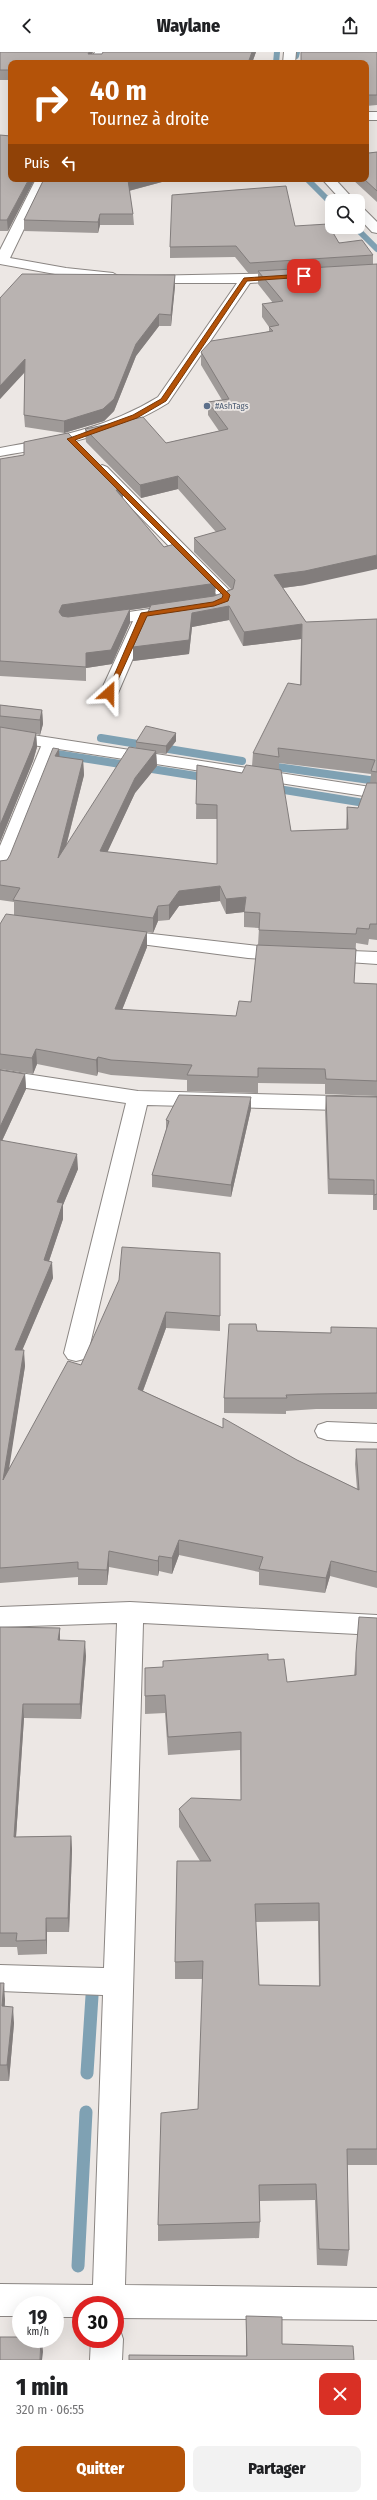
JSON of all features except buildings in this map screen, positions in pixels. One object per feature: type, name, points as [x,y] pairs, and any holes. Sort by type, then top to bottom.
[{"type":"street","points":[[40,182],[22,214],[1,260],[66,272],[127,278],[246,279],[300,276]]},
{"type":"street","points":[[331,182],[342,194]]},
{"type":"street","points":[[365,216],[374,223]]},
{"type":"street","points":[[0,452],[82,450],[163,400],[246,279]]},
{"type":"street","points":[[82,450],[226,595],[225,599],[214,604],[84,623]]},
{"type":"street","points":[[109,693],[144,614]]},
{"type":"street","points":[[0,735],[377,794]]},
{"type":"street","points":[[0,869],[51,744]]},
{"type":"street","points":[[102,934],[248,952],[377,958]]},
{"type":"street","points":[[0,1077],[138,1098],[377,1104]]},
{"type":"street","points":[[76,1353],[138,1098]]},
{"type":"street","points":[[327,1431],[377,1434]]},
{"type":"street","points":[[0,1617],[130,1612],[377,1625]]},
{"type":"street","points":[[108,2296],[130,1612]]},
{"type":"street","points":[[0,1978],[118,1982]]},
{"type":"street","points":[[0,2300],[72,2303]]},
{"type":"street","points":[[124,2304],[377,2304]]},
{"type":"street","points":[[106,2360],[107,2348]]},
{"type":"waterway","points":[[276,60],[277,52]]},
{"type":"waterway","points":[[296,56],[297,52]]},
{"type":"waterway","points":[[310,182],[325,197]]},
{"type":"waterway","points":[[362,234],[377,249]]},
{"type":"waterway","points":[[101,738],[242,761]]},
{"type":"waterway","points":[[57,754],[209,778]]},
{"type":"waterway","points":[[277,767],[377,781]]},
{"type":"waterway","points":[[272,788],[377,805]]},
{"type":"waterway","points":[[87,2073],[92,1996]]},
{"type":"waterway","points":[[78,2266],[86,2112]]},
{"type":"place","name":"#AshTags","points":[[207,406]]},
{"type":"route","points":[[109,693],[144,614],[214,604],[225,599],[226,595],[144,510],[70,439],[135,417],[163,400],[246,279],[304,276]]}]
